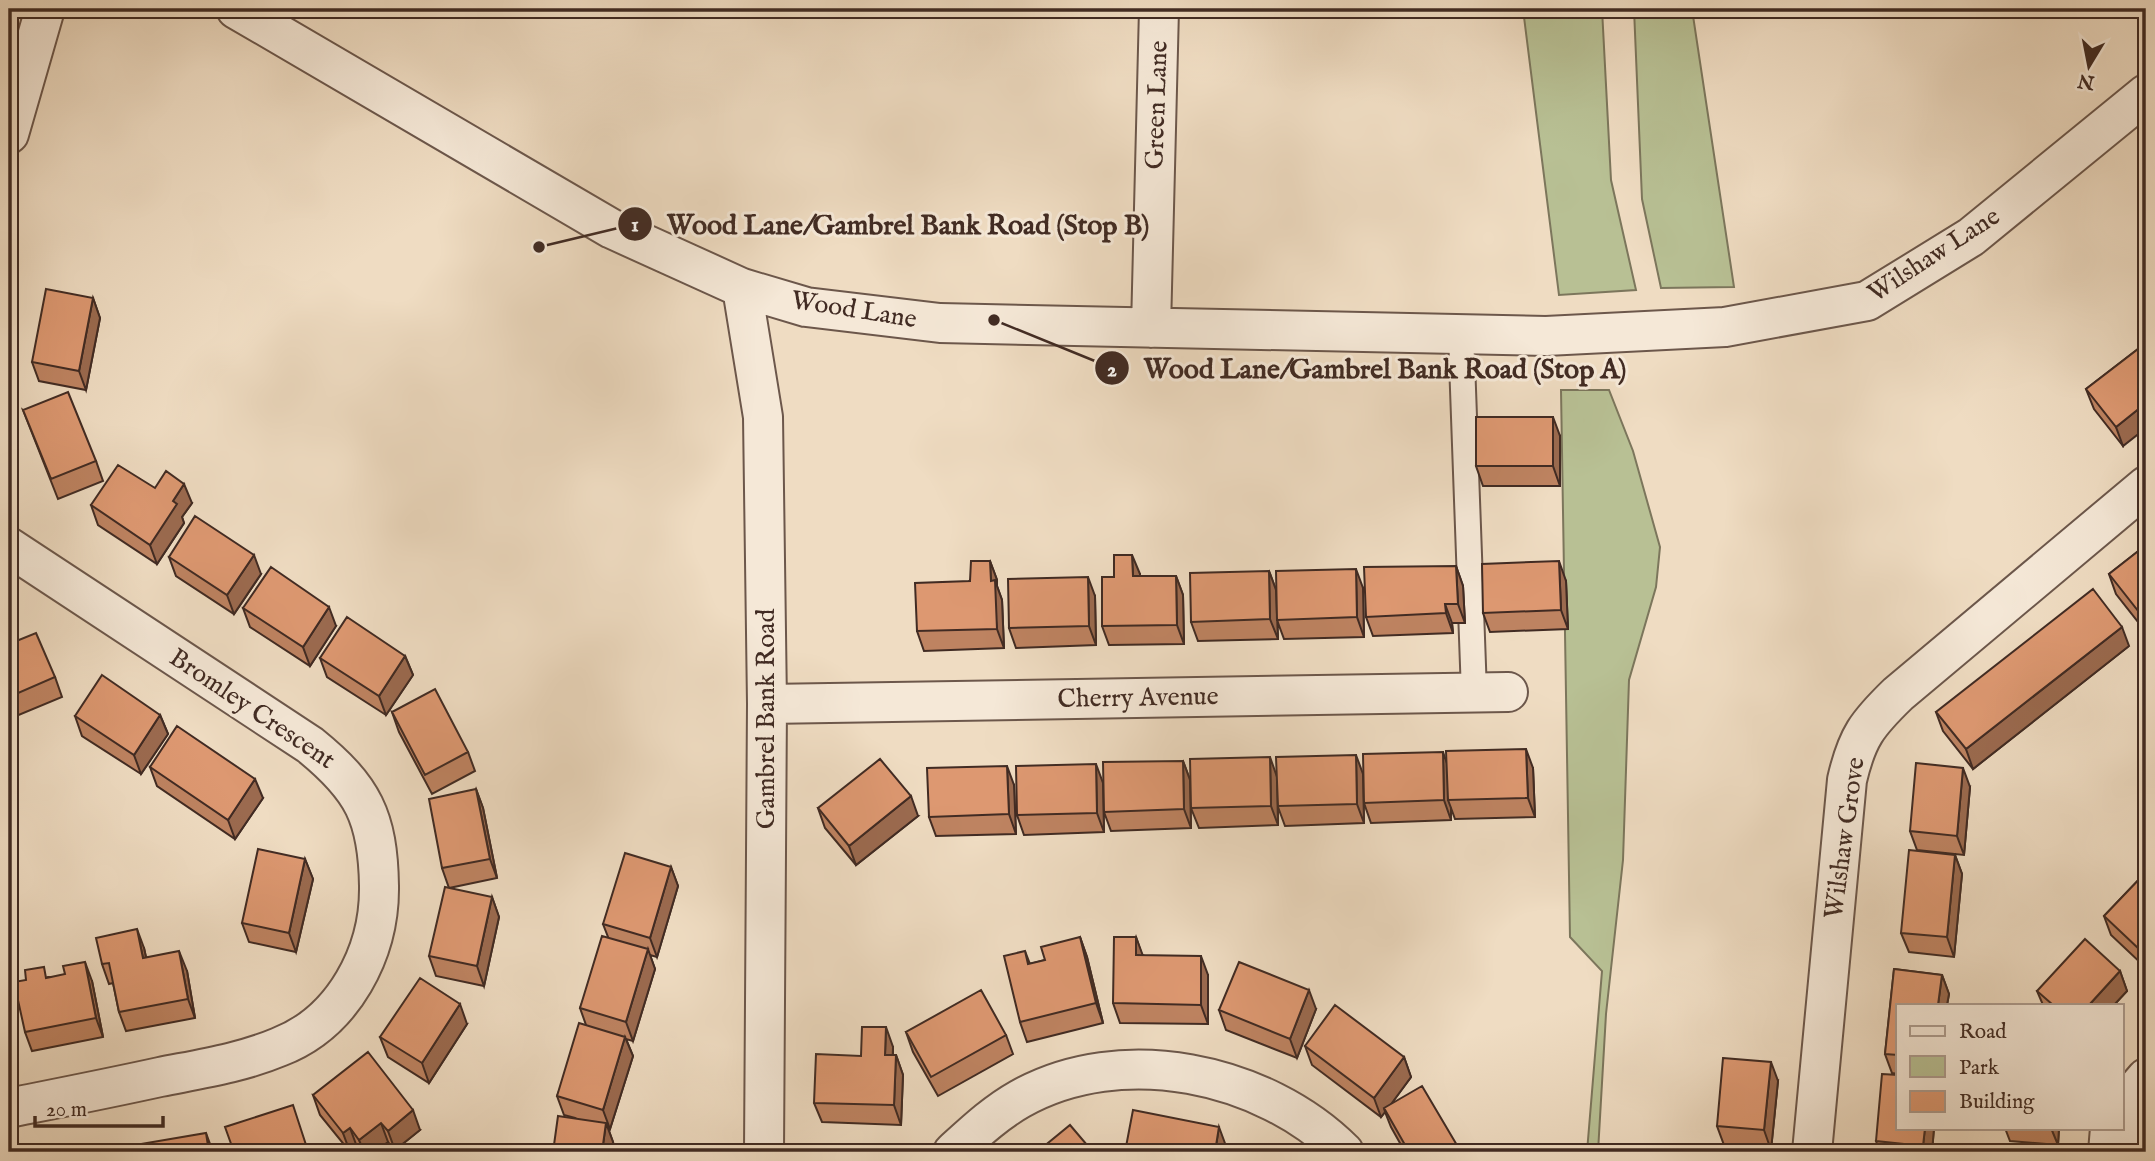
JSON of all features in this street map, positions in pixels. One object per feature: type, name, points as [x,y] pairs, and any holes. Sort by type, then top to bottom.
[{"type":"street","points":[[9,134],[45,9]]},
{"type":"street","name":"Wood Lane","points":[[236,9],[612,229],[742,288],[806,307],[940,323],[1546,336]]},
{"type":"street","name":"Green Lane","points":[[1151,328],[1159,9]]},
{"type":"street","name":"Wilshaw Lane","points":[[1546,336],[1725,327],[1867,301],[1971,237],[2146,94]]},
{"type":"street","name":"Gambrel Bank Road","points":[[742,288],[763,417],[767,704],[764,1152]]},
{"type":"street","name":"Wilshaw Grove","points":[[1812,1152],[1845,793],[1854,750],[1869,722],[1898,694],[2146,486]]},
{"type":"street","name":"Bromley Crescent","points":[[9,547],[310,745],[343,771],[366,809],[374,832],[379,855],[380,906],[375,934],[364,966],[347,992],[327,1016],[280,1047],[224,1064],[9,1108]]},
{"type":"street","name":"Cherry Avenue","points":[[767,704],[1491,692]]},
{"type":"street","points":[[953,1152],[979,1128],[1020,1099],[1064,1081],[1115,1070],[1172,1070],[1224,1082],[1276,1104],[1329,1138],[1344,1152]]},
{"type":"street","points":[[2124,1104],[2146,1078]]},
{"type":"street","points":[[2124,1124],[2146,1134]]},
{"type":"street","points":[[2108,1152],[2110,1130]]},
{"type":"lane","points":[[1461,334],[1491,692]]},
{"type":"green space","points":[[1523,9],[1602,9],[1611,180],[1636,290],[1559,295]]},
{"type":"green space","points":[[1634,9],[1692,9],[1734,287],[1661,288],[1642,199]]},
{"type":"green space","points":[[1561,390],[1609,390],[1633,451],[1660,547],[1656,587],[1629,680],[1623,860],[1606,1014],[1598,1152],[1587,1152],[1602,971],[1570,937]]},
{"type":"building","points":[[46,289],[93,298],[79,371],[32,362]]},
{"type":"building","points":[[2142,346],[2146,351],[2146,403],[2116,427],[2086,389]]},
{"type":"building","points":[[68,392],[96,461],[51,479],[23,410]]},
{"type":"building","points":[[1476,417],[1553,417],[1553,466],[1476,466]]},
{"type":"building","points":[[118,465],[155,488],[166,471],[184,484],[173,501],[177,504],[150,545],[91,505]]},
{"type":"building","points":[[195,516],[254,555],[227,595],[169,557]]},
{"type":"building","points":[[2146,545],[2146,606],[2139,612],[2109,574]]},
{"type":"building","points":[[1114,555],[1132,555],[1133,576],[1176,576],[1177,625],[1102,626],[1102,577],[1114,577]]},
{"type":"building","points":[[971,561],[990,561],[991,581],[995,580],[997,629],[917,631],[915,583],[970,581]]},
{"type":"building","points":[[1559,561],[1561,610],[1483,613],[1482,564]]},
{"type":"building","points":[[1456,566],[1458,604],[1445,604],[1446,613],[1366,617],[1364,567]]},
{"type":"building","points":[[271,567],[329,607],[303,647],[243,608]]},
{"type":"building","points":[[1356,569],[1357,617],[1277,620],[1276,571]]},
{"type":"building","points":[[1269,571],[1270,619],[1191,622],[1190,573]]},
{"type":"building","points":[[1088,577],[1089,626],[1009,628],[1008,579]]},
{"type":"building","points":[[2093,589],[2122,627],[1966,749],[1936,712]]},
{"type":"building","points":[[347,617],[405,656],[379,696],[320,658]]},
{"type":"building","points":[[36,633],[55,677],[9,697],[9,644]]},
{"type":"building","points":[[102,675],[160,715],[134,755],[75,716]]},
{"type":"building","points":[[435,689],[468,752],[425,775],[392,712]]},
{"type":"building","points":[[177,726],[255,779],[228,820],[150,767]]},
{"type":"building","points":[[1526,749],[1528,798],[1448,800],[1446,751]]},
{"type":"building","points":[[1443,752],[1444,800],[1364,803],[1363,754]]},
{"type":"building","points":[[1356,755],[1357,804],[1278,806],[1276,757]]},
{"type":"building","points":[[1270,757],[1271,806],[1191,808],[1190,759]]},
{"type":"building","points":[[880,759],[911,796],[849,846],[818,808]]},
{"type":"building","points":[[1183,761],[1184,809],[1104,812],[1103,762]]},
{"type":"building","points":[[1916,763],[1963,768],[1957,836],[1910,831]]},
{"type":"building","points":[[1096,764],[1097,813],[1017,815],[1016,766]]},
{"type":"building","points":[[1007,766],[1009,814],[929,817],[927,768]]},
{"type":"building","points":[[476,789],[490,859],[442,868],[429,799]]},
{"type":"building","points":[[258,849],[305,859],[289,933],[242,923]]},
{"type":"building","points":[[1909,850],[1955,855],[1947,937],[1901,933]]},
{"type":"building","points":[[625,853],[671,867],[650,938],[603,924]]},
{"type":"building","points":[[2146,872],[2146,941],[2139,949],[2104,916]]},
{"type":"building","points":[[445,887],[492,897],[477,966],[429,956]]},
{"type":"building","points":[[137,929],[143,958],[179,951],[188,999],[119,1012],[109,963],[102,964],[96,938]]},
{"type":"building","points":[[602,936],[648,949],[626,1022],[580,1008]]},
{"type":"building","points":[[1080,937],[1096,1003],[1020,1022],[1004,956],[1025,951],[1028,964],[1045,960],[1041,947]]},
{"type":"building","points":[[1114,937],[1136,937],[1136,955],[1201,956],[1201,1005],[1113,1003]]},
{"type":"building","points":[[2085,939],[2120,971],[2090,1004],[2052,1004],[2037,991]]},
{"type":"building","points":[[85,962],[96,1018],[25,1032],[14,982],[26,980],[25,970],[44,967],[46,978],[65,974],[63,966]]},
{"type":"building","points":[[1239,962],[1309,990],[1290,1039],[1219,1010]]},
{"type":"building","points":[[1894,969],[1942,975],[1938,1004],[1896,1004],[1896,1055],[1885,1054]]},
{"type":"building","points":[[420,978],[460,1004],[422,1063],[380,1037]]},
{"type":"building","points":[[981,990],[1006,1035],[931,1077],[906,1032]]},
{"type":"building","points":[[1335,1005],[1404,1057],[1374,1098],[1305,1046]]},
{"type":"building","points":[[579,1023],[625,1037],[603,1110],[557,1096]]},
{"type":"building","points":[[862,1027],[886,1027],[885,1055],[896,1055],[894,1105],[814,1103],[816,1054],[861,1056]]},
{"type":"building","points":[[368,1052],[413,1110],[388,1131],[381,1123],[359,1140],[350,1128],[343,1133],[313,1095]]},
{"type":"building","points":[[1723,1058],[1771,1062],[1764,1130],[1717,1126]]},
{"type":"building","points":[[1882,1074],[1896,1075],[1896,1130],[1925,1130],[1923,1146],[1876,1141]]},
{"type":"building","points":[[1422,1086],[1461,1152],[1409,1152],[1384,1108]]},
{"type":"building","points":[[293,1105],[308,1151],[234,1152],[225,1127]]},
{"type":"building","points":[[1133,1110],[1219,1127],[1215,1152],[1125,1152]]},
{"type":"building","points":[[558,1116],[606,1123],[602,1152],[553,1152]]},
{"type":"building","points":[[1070,1125],[1093,1152],[1037,1152]]},
{"type":"building","points":[[206,1133],[209,1152],[137,1152],[135,1145]]},
{"type":"place","name":"Wood Lane/Gambrel Bank Road (Stop B)","points":[[539,247]]},
{"type":"place","name":"Wood Lane/Gambrel Bank Road (Stop A)","points":[[994,320]]}]
